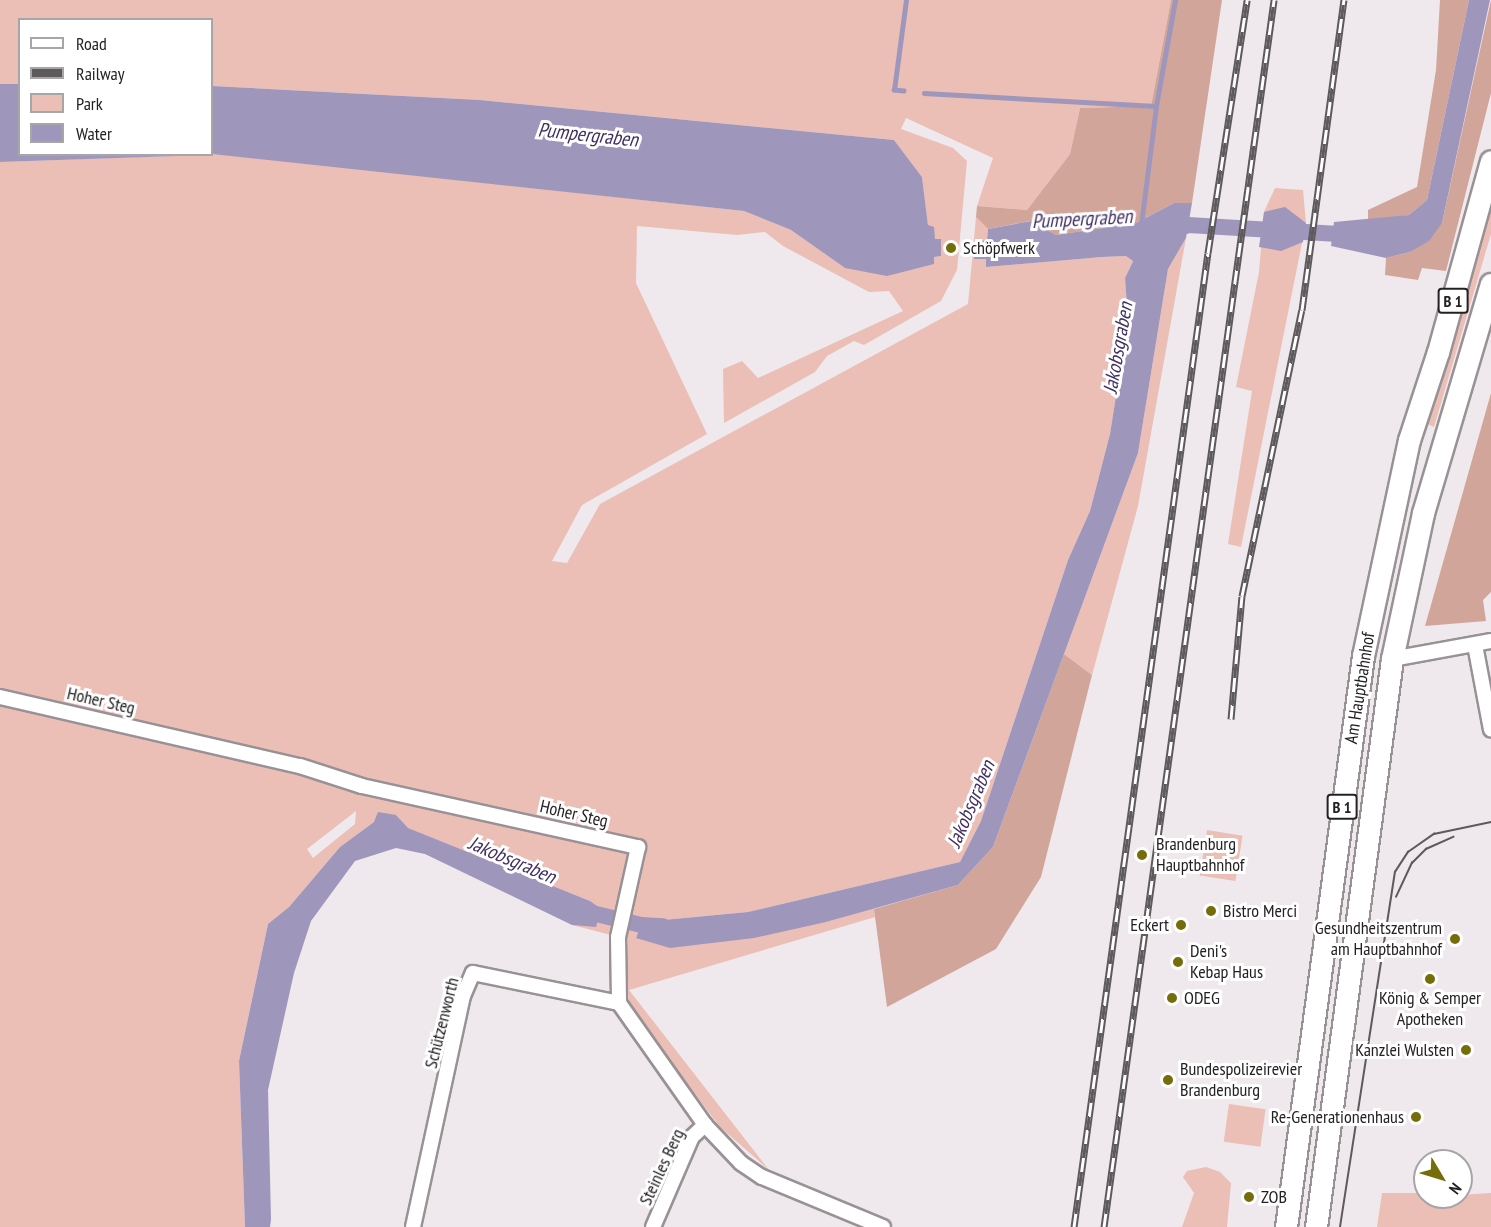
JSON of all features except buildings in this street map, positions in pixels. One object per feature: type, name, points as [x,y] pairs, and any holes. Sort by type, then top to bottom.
[{"type":"main road","name":"Am Hauptbahnhof","points":[[1286,1227],[1363,656],[1409,440],[1438,352],[1491,161]]},
{"type":"main road","name":"Am Hauptbahnhof","points":[[1316,1227],[1392,659],[1423,513],[1491,284]]},
{"type":"main road","points":[[1409,440],[1442,449]]},
{"type":"main road","points":[[1363,656],[1392,659]]},
{"type":"street","points":[[1392,659],[1491,641]]},
{"type":"street","points":[[1475,645],[1491,730]]},
{"type":"street","name":"Hoher Steg","points":[[0,697],[269,758],[362,786],[638,847],[618,937],[619,1003]]},
{"type":"street","name":"Schützenworth","points":[[413,1227],[463,996],[473,973],[619,1003]]},
{"type":"street","points":[[619,1003],[705,1125],[741,1163],[762,1176],[883,1227]]},
{"type":"street","name":"Steinles Berg","points":[[653,1227],[692,1137],[705,1125]]},
{"type":"green space","points":[[0,0],[1171,0],[1151,106],[1080,108],[1070,154],[1027,210],[977,206],[993,158],[906,118],[901,129],[953,148],[967,161],[957,270],[941,301],[864,345],[854,341],[827,356],[815,372],[724,423],[723,369],[742,361],[758,378],[903,311],[889,291],[869,292],[783,246],[765,232],[737,235],[637,226],[636,283],[707,434],[582,505],[552,561],[567,563],[600,504],[968,304],[976,217],[988,229],[987,241],[974,258],[986,259],[986,267],[1102,257],[1126,256],[1133,260],[1125,278],[1128,320],[1110,434],[1090,511],[1068,560],[981,821],[960,862],[748,912],[642,922],[636,938],[826,922],[874,908],[875,917],[629,990],[769,1170],[720,1127],[632,1011],[623,981],[628,906],[616,908],[611,935],[572,925],[596,926],[590,901],[407,828],[396,815],[374,822],[340,847],[289,907],[268,924],[239,1061],[245,1227],[0,1227],[0,162],[222,154],[744,211],[791,230],[845,268],[941,256],[928,225],[922,177],[894,140],[480,100],[213,86],[213,18],[18,18],[18,84],[0,84]],"holes":[[[356,811],[355,824],[313,858],[307,849]]]},
{"type":"green space","points":[[1275,188],[1303,190],[1306,223],[1241,547],[1228,544],[1252,391],[1236,387],[1259,272],[1264,212]]},
{"type":"green space","points":[[1491,209],[1491,234],[1434,427],[1425,423]]},
{"type":"green space","points":[[1186,238],[1138,506],[1092,675],[1064,654],[1138,453],[1168,269]]},
{"type":"green space","points":[[1207,830],[1243,836],[1235,881],[1200,875]]},
{"type":"green space","points":[[1229,1104],[1266,1109],[1260,1147],[1224,1142]]},
{"type":"green space","points":[[1206,1167],[1220,1172],[1231,1183],[1227,1227],[1182,1227],[1194,1193],[1183,1177],[1187,1171]]},
{"type":"green space","points":[[1382,1193],[1413,1193],[1413,1209],[1473,1209],[1473,1194],[1491,1193],[1491,1227],[1377,1227]]},
{"type":"shaded area","points":[[1171,0],[1222,0],[1192,203],[1174,203],[1136,223],[1056,235],[1030,221],[988,229],[976,217],[977,206],[1027,210],[1070,154],[1080,108],[1151,106]]},
{"type":"shaded area","points":[[1440,0],[1469,0],[1427,200],[1409,215],[1368,221],[1368,210],[1417,187],[1436,70]]},
{"type":"shaded area","points":[[1491,0],[1491,93],[1446,271],[1422,268],[1418,280],[1385,275],[1386,258],[1410,252],[1442,223]]},
{"type":"shaded area","points":[[1491,393],[1491,592],[1483,600],[1486,621],[1425,626]]},
{"type":"shaded area","points":[[1064,654],[1092,675],[1041,877],[996,949],[887,1007],[874,909],[958,885],[993,847]]},
{"type":"water","points":[[1469,0],[1490,0],[1442,223],[1429,241],[1410,252],[1386,258],[1331,246],[1334,222],[1409,215],[1427,200]]},
{"type":"water","points":[[0,84],[18,84],[18,156],[176,156],[0,162]]},
{"type":"water","name":"Pumpergraben","points":[[213,86],[480,100],[894,140],[922,177],[928,225],[934,227],[935,239],[941,239],[941,256],[934,257],[934,264],[887,276],[845,268],[791,230],[744,211],[213,154]]},
{"type":"water","points":[[1174,203],[1192,203],[1186,238],[1168,269],[1138,453],[993,847],[958,885],[826,922],[754,938],[670,948],[636,938],[642,922],[748,912],[960,862],[981,821],[1068,560],[1090,511],[1110,434],[1128,320],[1125,278],[1133,261],[1126,256],[986,267],[986,259],[974,259],[976,240],[987,241],[988,229],[1031,221],[1056,235],[1136,223]]},
{"type":"water","points":[[1285,207],[1306,223],[1303,242],[1281,251],[1259,247],[1264,212]]},
{"type":"water","points":[[378,812],[396,815],[408,828],[590,901],[601,909],[596,927],[572,925],[425,854],[396,848],[355,861],[311,921],[294,973],[268,1090],[270,1227],[245,1227],[239,1061],[268,924],[289,907],[340,847],[374,822]]},
{"type":"waterway","points":[[904,91],[894,90],[906,0]]},
{"type":"waterway","points":[[924,93],[1156,106],[1175,0]]},
{"type":"waterway","name":"Pumpergraben","points":[[1141,225],[1156,106]]},
{"type":"waterway","name":"Jakobsgraben","points":[[1169,232],[1188,225],[1355,235]]},
{"type":"waterway","name":"Jakobsgraben","points":[[580,910],[641,925],[663,926]]},
{"type":"tram line","points":[[1340,1227],[1395,872],[1408,852],[1434,834],[1491,822]]},
{"type":"tram line","points":[[1396,897],[1412,863],[1426,849],[1453,837]]},
{"type":"railway","points":[[1074,1227],[1208,253],[1247,0]]},
{"type":"railway","points":[[1104,1227],[1274,0]]},
{"type":"railway","points":[[1231,719],[1242,596],[1302,310],[1344,0]]},
{"type":"place","name":"Schöpfwerk","points":[[951,248]]},
{"type":"place","name":"Brandenburg Hauptbahnhof","points":[[1142,855]]},
{"type":"place","name":"Bistro Merci","points":[[1211,911]]},
{"type":"place","name":"Eckert","points":[[1181,925]]},
{"type":"place","name":"Gesundheitszentrum am Hauptbahnhof","points":[[1455,939]]},
{"type":"place","name":"Deni's Kebap Haus","points":[[1178,962]]},
{"type":"place","name":"König & Semper Apotheken","points":[[1430,979]]},
{"type":"place","name":"ODEG","points":[[1172,998]]},
{"type":"place","name":"Kanzlei Wulsten","points":[[1466,1050]]},
{"type":"place","name":"Bundespolizeirevier Brandenburg","points":[[1168,1080]]},
{"type":"place","name":"Re-Generationenhaus","points":[[1416,1117]]},
{"type":"place","name":"ZOB","points":[[1249,1197]]}]
